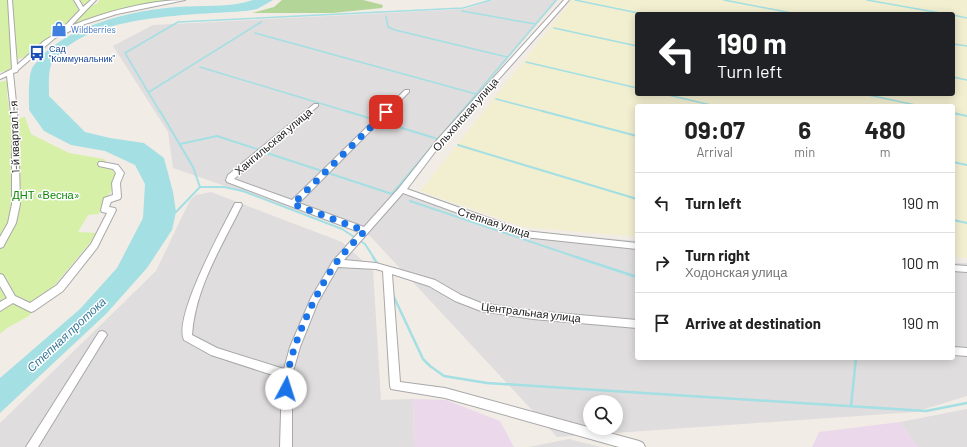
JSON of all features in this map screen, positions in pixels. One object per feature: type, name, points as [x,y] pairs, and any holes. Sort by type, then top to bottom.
[{"type":"street","name":"1-й квартал 1-я","points":[[0,245],[12,223],[16,204],[16,122],[12,72],[10,0]]},
{"type":"street","points":[[76,0],[83,10]]},
{"type":"street","points":[[62,33],[66,27],[94,0]]},
{"type":"street","points":[[0,77],[12,72],[37,49],[62,33],[122,12],[183,0]]},
{"type":"street","name":"Ольхонская улица","points":[[286,447],[287,375],[295,347],[314,301],[336,263],[402,190],[439,142],[567,0]]},
{"type":"street","points":[[0,74],[12,72]]},
{"type":"street","points":[[365,231],[293,204],[407,91]]},
{"type":"street","name":"Хангильская улица","points":[[293,204],[230,180],[231,177],[316,105]]},
{"type":"street","points":[[0,278],[12,299],[31,308],[60,288],[94,246],[112,210],[105,210],[107,200],[117,197],[116,183],[120,173],[115,167],[102,164]]},
{"type":"street","name":"Степная улица","points":[[402,190],[524,234],[635,246]]},
{"type":"street","points":[[238,205],[196,292],[190,310],[187,337],[214,352],[287,375]]},
{"type":"street","name":"Центральная улица","points":[[336,263],[376,266],[387,269],[432,283],[458,298],[481,307],[533,315],[635,324]]},
{"type":"street","points":[[955,268],[967,269]]},
{"type":"street","points":[[387,269],[395,386],[445,393],[640,447]]},
{"type":"street","points":[[0,307],[12,299]]},
{"type":"street","points":[[32,447],[102,335]]},
{"type":"street","points":[[955,351],[966,353]]},
{"type":"shaded area","points":[[494,0],[558,0],[399,187],[519,230],[635,241],[635,360],[955,360],[955,263],[967,263],[967,396],[915,412],[623,432],[623,395],[583,395],[583,435],[586,435],[557,437],[370,236],[173,168],[168,132],[113,46],[153,25],[465,9]]},
{"type":"shaded area","points":[[572,0],[967,0],[967,258],[955,257],[955,104],[635,104],[635,237],[523,227],[420,191]]},
{"type":"shaded area","points":[[211,192],[342,242],[373,270],[381,400],[413,399],[414,447],[0,447],[0,423],[156,271],[190,200],[196,195]]},
{"type":"shaded area","points":[[413,399],[446,400],[500,421],[514,447],[414,447]]},
{"type":"shaded area","points":[[967,409],[967,447],[918,447],[900,422]]},
{"type":"shaded area","points":[[900,422],[918,447],[812,447],[819,432]]},
{"type":"shaded area","points":[[569,439],[601,447],[529,447]]},
{"type":"green space","points":[[0,0],[91,0],[59,32],[32,49],[25,57],[12,61],[13,65],[7,71],[0,72]]},
{"type":"green space","points":[[99,0],[174,0],[145,5],[65,27],[89,7],[98,3]]},
{"type":"green space","points":[[282,0],[363,0],[383,5],[382,8],[332,13],[252,13],[274,7]]},
{"type":"green space","name":"ДНТ «Весна»","points":[[9,80],[7,94],[11,121],[25,117],[31,134],[69,153],[104,159],[118,178],[99,214],[88,215],[78,232],[98,233],[29,316],[7,328],[0,334],[0,82]]},
{"type":"water","name":"Степная протока","points":[[253,0],[273,0],[257,9],[246,11],[174,16],[119,24],[95,32],[74,42],[58,56],[52,64],[49,76],[49,96],[85,132],[110,138],[144,143],[164,158],[173,192],[176,212],[172,230],[147,268],[106,314],[0,413],[0,378],[80,309],[117,268],[143,218],[145,184],[135,165],[105,151],[71,145],[44,131],[29,110],[29,83],[33,67],[53,46],[85,28],[104,21],[160,9],[186,6],[225,5],[244,3]]},
{"type":"waterway","points":[[160,112],[125,53],[178,22],[463,8],[491,0]]},
{"type":"waterway","points":[[461,112],[556,0]]},
{"type":"waterway","points":[[575,0],[635,12]]},
{"type":"waterway","points":[[724,0],[787,12]]},
{"type":"waterway","points":[[867,0],[935,12]]},
{"type":"waterway","points":[[462,11],[535,24]]},
{"type":"waterway","points":[[955,15],[967,18]]},
{"type":"waterway","points":[[386,17],[388,27],[395,30],[507,57]]},
{"type":"waterway","points":[[149,92],[261,22]]},
{"type":"waterway","points":[[554,28],[635,46]]},
{"type":"waterway","points":[[255,33],[476,94]]},
{"type":"waterway","points":[[955,44],[967,46]]},
{"type":"waterway","points":[[526,62],[635,88]]},
{"type":"waterway","points":[[200,67],[349,112]]},
{"type":"waterway","points":[[955,77],[967,80]]},
{"type":"waterway","points":[[672,96],[706,104]]},
{"type":"waterway","points":[[873,96],[911,104]]},
{"type":"waterway","points":[[496,99],[546,112]]},
{"type":"waterway","points":[[160,111],[193,167],[200,187]]},
{"type":"waterway","points":[[346,111],[438,139]]},
{"type":"waterway","points":[[264,152],[392,194],[462,111]]},
{"type":"waterway","points":[[542,111],[635,135]]},
{"type":"waterway","points":[[955,113],[967,116]]},
{"type":"waterway","points":[[180,144],[217,136],[260,150]]},
{"type":"waterway","points":[[458,145],[635,198]]},
{"type":"waterway","points":[[955,162],[967,165]]},
{"type":"waterway","points":[[176,212],[200,187]]},
{"type":"waterway","points":[[200,187],[224,187],[243,191],[342,229],[365,244],[374,258]]},
{"type":"waterway","points":[[410,201],[577,257]]},
{"type":"waterway","points":[[955,220],[967,223]]},
{"type":"waterway","points":[[373,257],[379,266]]},
{"type":"waterway","points":[[577,257],[635,276]]},
{"type":"waterway","points":[[393,295],[423,359],[444,376],[487,383],[926,411],[967,403]]},
{"type":"waterway","points":[[851,406],[856,360]]},
{"type":"place","name":"Wildberries","points":[[59,29]]},
{"type":"place","name":"Сад \"Коммунальник\"","points":[[37,53]]},
{"type":"route","points":[[286,389],[287,375],[295,347],[314,301],[336,263],[365,231],[293,204],[386,112]]}]
